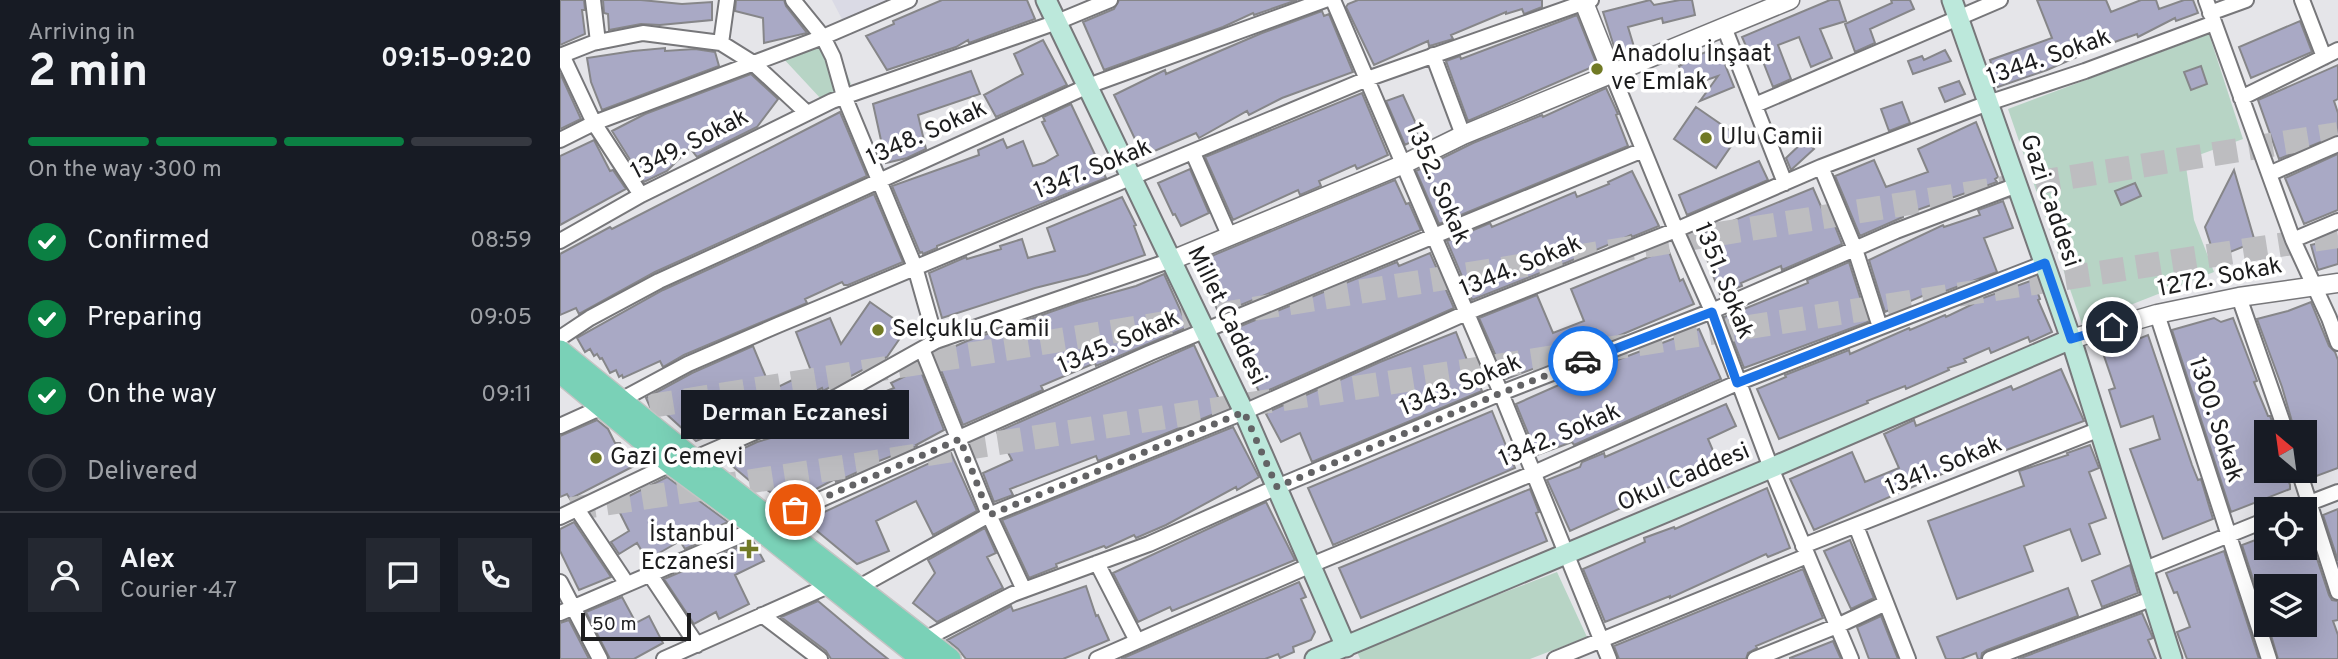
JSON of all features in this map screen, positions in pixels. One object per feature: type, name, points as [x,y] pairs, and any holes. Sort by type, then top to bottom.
[{"type":"main road","name":"Millet Caddesi","points":[[1046,0],[1244,412],[1348,653]]},
{"type":"main road","name":"Gazi Caddesi","points":[[1952,0],[2071,339],[2172,659]]},
{"type":"main road","name":"Okul Caddesi","points":[[1315,659],[1348,653],[1567,553],[2071,339]]},
{"type":"main road","points":[[560,351],[671,464],[859,587],[923,649]]},
{"type":"main road","points":[[560,372],[693,459],[828,586],[923,649],[950,659]]},
{"type":"street","points":[[593,0],[598,41]]},
{"type":"street","points":[[721,43],[727,0]]},
{"type":"street","points":[[793,0],[823,37],[833,57],[844,96],[915,267],[936,341]]},
{"type":"street","points":[[560,140],[594,123],[823,37],[909,0]]},
{"type":"street","name":"1349. Sokak","points":[[560,241],[641,195],[844,96],[1057,22],[1110,0]]},
{"type":"street","name":"1348. Sokak","points":[[560,338],[590,318],[659,281],[1088,86],[1325,0]]},
{"type":"street","name":"1352. Sokak","points":[[1333,0],[1501,393],[1609,659]]},
{"type":"street","points":[[693,459],[836,397],[936,341],[1172,260],[1404,164],[1463,135],[1790,0]]},
{"type":"street","points":[[1755,105],[2000,0]]},
{"type":"street","name":"1344. Sokak","points":[[859,587],[989,515],[1244,412],[1466,313],[1676,230],[1821,167],[1988,103],[2085,71],[2210,12],[2246,0]]},
{"type":"street","points":[[2302,0],[2324,57]]},
{"type":"street","name":"1347. Sokak","points":[[560,426],[611,404],[688,364],[1367,79],[1586,1]]},
{"type":"street","name":"1351. Sokak","points":[[1586,1],[1612,74],[1712,312],[1737,383],[1850,659]]},
{"type":"street","points":[[2210,12],[2293,240],[2338,344]]},
{"type":"street","points":[[1724,27],[1785,183]]},
{"type":"street","points":[[641,195],[594,123],[561,56],[598,41],[643,33],[721,43],[753,63],[807,113]]},
{"type":"street","points":[[2241,98],[2338,50]]},
{"type":"street","points":[[1433,55],[1463,135]]},
{"type":"street","points":[[2269,174],[2338,144]]},
{"type":"street","name":"1345. Sokak","points":[[566,610],[960,439],[1138,358],[1643,150]]},
{"type":"street","points":[[1193,153],[1229,235]]},
{"type":"street","points":[[1821,167],[1855,249],[1880,327]]},
{"type":"street","name":"1343. Sokak","points":[[923,649],[1024,590],[1149,544],[1501,393],[1712,312],[1896,231],[2017,185]]},
{"type":"street","points":[[2293,240],[2338,221]]},
{"type":"street","name":"1342. Sokak","points":[[1097,659],[1311,565],[1534,473],[1737,383],[2045,263]]},
{"type":"street","name":"1272. Sokak","points":[[2071,339],[2157,314],[2239,297],[2338,282]]},
{"type":"street","points":[[2239,297],[2282,420]]},
{"type":"street","name":"1300. Sokak","points":[[2157,314],[2269,659]]},
{"type":"street","points":[[922,349],[989,515],[1024,590]]},
{"type":"street","name":"1341. Sokak","points":[[1555,659],[1602,641],[1856,526],[2100,429]]},
{"type":"street","points":[[560,517],[671,464]]},
{"type":"street","points":[[2317,501],[2338,492]]},
{"type":"street","points":[[577,509],[627,583]]},
{"type":"street","points":[[2317,523],[2338,592]]},
{"type":"street","points":[[2145,569],[2254,525]]},
{"type":"street","points":[[1856,526],[1908,659]]},
{"type":"street","points":[[1097,563],[1137,641]]},
{"type":"street","points":[[649,573],[696,645]]},
{"type":"street","points":[[560,582],[566,610],[600,659]]},
{"type":"street","points":[[664,659],[828,586]]},
{"type":"street","points":[[1990,659],[2154,598]]},
{"type":"street","points":[[1755,659],[1886,603]]},
{"type":"street","points":[[762,615],[820,659]]},
{"type":"shaded area","points":[[832,0],[896,0],[844,23]]},
{"type":"green space","points":[[2209,34],[2243,139],[2185,160],[2194,220],[2214,272],[2082,324],[2008,109]]},
{"type":"green space","points":[[832,37],[851,84],[822,100],[781,56]]},
{"type":"green space","points":[[1557,572],[1587,637],[1530,659],[1360,659],[1356,649]]},
{"type":"building","points":[[560,0],[584,0],[585,10],[582,10],[585,34],[560,45]]},
{"type":"building","points":[[603,0],[682,4],[712,2],[712,20],[641,24],[609,30],[608,14],[604,13]]},
{"type":"building","points":[[736,0],[784,0],[807,33],[764,43],[763,18],[735,11]]},
{"type":"building","points":[[942,0],[1027,0],[1035,19],[887,70],[866,36]]},
{"type":"building","points":[[1119,0],[1297,0],[1254,15],[1253,13],[1223,27],[1104,70],[1083,22],[1114,9]]},
{"type":"building","points":[[1358,0],[1542,0],[1542,7],[1524,14],[1522,9],[1506,12],[1451,35],[1453,39],[1429,46],[1428,41],[1374,65],[1346,7]]},
{"type":"building","points":[[1650,0],[1654,5],[1692,0],[1695,15],[1663,23],[1662,18],[1628,27],[1635,50],[1617,56],[1603,12]]},
{"type":"building","points":[[1830,0],[1839,0],[1846,21],[1820,29],[1832,58],[1811,67],[1799,37],[1778,45],[1791,79],[1773,87],[1762,59],[1753,62],[1742,37]]},
{"type":"building","points":[[1891,0],[1910,0],[1914,9],[1870,29],[1875,43],[1855,52],[1845,24],[1892,3]]},
{"type":"building","points":[[2037,0],[2106,0],[2111,12],[2141,0],[2156,0],[2159,9],[2184,0],[2193,0],[2198,13],[2176,21],[2175,18],[2138,37],[2137,34],[1998,87],[1990,60],[2052,38]]},
{"type":"building","points":[[1322,11],[1324,16],[1329,14],[1353,72],[1282,98],[1249,115],[1247,111],[1199,138],[1196,133],[1143,156],[1114,95],[1165,70],[1166,74]]},
{"type":"building","points":[[1577,15],[1597,65],[1468,121],[1446,61],[1460,56],[1461,59]]},
{"type":"building","points":[[2300,21],[2312,52],[2251,78],[2239,47]]},
{"type":"building","points":[[1043,40],[1067,85],[996,117],[984,95],[1023,74],[1014,54]]},
{"type":"building","points":[[1718,47],[1734,87],[1700,101],[1718,76],[1692,85],[1688,75],[1684,77],[1679,66],[1685,63],[1684,61]]},
{"type":"building","points":[[665,48],[665,51],[695,49],[715,52],[719,66],[602,110],[591,82],[587,58]]},
{"type":"building","points":[[1945,50],[1951,61],[1913,74],[1908,61],[1922,56],[1924,60]]},
{"type":"building","points":[[2338,65],[2338,99],[2334,101],[2338,113],[2338,135],[2279,159],[2258,100]]},
{"type":"building","points":[[2201,66],[2207,84],[2191,90],[2184,72]]},
{"type":"building","points":[[971,71],[980,94],[918,115],[926,149],[907,158],[886,163],[873,104]]},
{"type":"building","points":[[560,73],[581,119],[560,129]]},
{"type":"building","points":[[751,74],[778,99],[757,127],[697,157],[690,148],[667,171],[644,182],[612,131],[645,114]]},
{"type":"building","points":[[1959,81],[1965,94],[1945,102],[1939,88]]},
{"type":"building","points":[[1606,88],[1628,146],[1439,224],[1416,171],[1473,143],[1542,115],[1543,117]]},
{"type":"building","points":[[1362,93],[1388,155],[1357,169],[1355,165],[1319,181],[1321,186],[1300,195],[1298,190],[1233,220],[1205,157]]},
{"type":"building","points":[[1403,95],[1417,126],[1414,127],[1419,138],[1405,145],[1386,101]]},
{"type":"building","points":[[1902,102],[1910,123],[1889,131],[1881,109]]},
{"type":"building","points":[[1071,104],[1106,178],[920,253],[892,186],[979,155],[978,150],[1003,139],[1007,148],[1023,141],[1033,166],[1044,163],[1058,155],[1042,122],[1045,121],[1043,117]]},
{"type":"building","name":"Ulu Camii","points":[[1696,107],[1738,136],[1716,168],[1674,139]]},
{"type":"building","points":[[840,112],[867,176],[655,272],[579,314],[576,308],[560,315],[560,254]]},
{"type":"building","points":[[1976,122],[1998,177],[1995,179],[1997,182],[1903,215],[1860,236],[1835,176],[1874,160],[1886,187],[1928,172],[1918,149]]},
{"type":"building","points":[[594,140],[610,171],[613,170],[626,189],[560,225],[560,156]]},
{"type":"building","points":[[1805,140],[1814,149],[1791,170],[1786,158]]},
{"type":"building","points":[[2338,154],[2338,210],[2304,224],[2285,178]]},
{"type":"building","points":[[1759,161],[1768,180],[1687,215],[1679,195]]},
{"type":"building","points":[[1190,169],[1209,213],[1181,226],[1158,183]]},
{"type":"building","points":[[2234,170],[2255,242],[2215,258],[2205,227]]},
{"type":"building","points":[[1632,171],[1659,226],[1472,300],[1447,241],[1490,223],[1492,227],[1575,192],[1577,197]]},
{"type":"building","points":[[1395,180],[1421,230],[1219,314],[1197,262]]},
{"type":"building","points":[[2135,183],[2141,196],[2121,205],[2115,191]]},
{"type":"building","points":[[1813,188],[1826,218],[1831,216],[1842,244],[1782,270],[1781,266],[1720,294],[1698,235]]},
{"type":"building","points":[[874,194],[903,262],[848,285],[842,282],[805,299],[807,303],[684,355],[663,367],[660,361],[623,378],[622,375],[619,377],[616,370],[610,373],[602,358],[597,354],[594,356],[590,349],[585,352],[577,338],[663,290]]},
{"type":"building","points":[[1122,197],[1136,225],[1134,226],[1145,255],[942,318],[929,273],[966,257],[967,259],[1001,249],[1000,246],[1022,239],[1028,258],[1055,251],[1047,228]]},
{"type":"building","points":[[2003,201],[2013,228],[1984,238],[1997,272],[1943,292],[1941,288],[1885,312],[1869,260],[1943,225],[1944,227],[1980,215],[1978,210]]},
{"type":"building","points":[[2338,238],[2338,264],[2318,270],[2311,245]]},
{"type":"building","points":[[1668,249],[1680,281],[1683,279],[1694,304],[1597,345],[1506,379],[1479,318],[1537,295],[1553,333],[1584,321],[1571,289]]},
{"type":"building","points":[[1430,253],[1454,308],[1260,394],[1231,330],[1397,262],[1399,266]]},
{"type":"building","points":[[1849,262],[1868,322],[1744,368],[1724,317],[1808,283],[1807,280]]},
{"type":"building","points":[[1164,274],[1188,327],[1041,386],[1043,390],[963,425],[935,355],[967,341],[1079,302],[1136,286]]},
{"type":"building","points":[[2033,280],[2040,299],[2038,300],[2052,332],[2030,342],[2028,337],[1991,353],[1989,348],[1964,359],[1966,362],[1906,389],[1905,386],[1779,439],[1757,389],[1786,377],[1785,375],[1849,350],[1850,354],[1909,328],[1910,330],[1945,315],[1946,317],[1973,304],[1972,302]]},
{"type":"building","points":[[870,302],[907,328],[887,357],[823,391],[822,388],[792,403],[791,400],[696,441],[663,411],[659,413],[656,406],[650,407],[646,398],[692,373],[753,346],[770,387],[774,385],[776,388],[811,371],[796,332],[830,318],[841,344]]},
{"type":"building","points":[[2311,302],[2329,346],[2338,360],[2338,468],[2317,476],[2317,420],[2292,420],[2257,319]]},
{"type":"building","points":[[2214,318],[2221,322],[2233,318],[2257,381],[2254,382],[2272,420],[2254,420],[2254,483],[2289,483],[2290,489],[2269,497],[2254,497],[2254,503],[2231,512],[2172,330]]},
{"type":"building","points":[[1699,329],[1721,379],[1574,445],[1572,442],[1537,455],[1516,404],[1604,365]]},
{"type":"building","points":[[1456,332],[1482,391],[1312,462],[1300,433],[1281,442],[1266,414],[1380,362]]},
{"type":"building","points":[[2148,335],[2213,519],[2163,539],[2130,449],[2160,439],[2153,416],[2121,427],[2109,390],[2115,388],[2103,353]]},
{"type":"building","points":[[1194,345],[1224,410],[1098,461],[1096,456],[1010,489],[1013,495],[994,502],[983,473],[1012,460],[997,432]]},
{"type":"building","points":[[920,369],[944,430],[917,446],[859,469],[860,471],[836,482],[835,479],[788,504],[750,481],[723,458],[757,442],[788,433],[867,402],[866,399],[894,388],[891,383]]},
{"type":"building","points":[[2061,369],[2084,421],[1942,474],[1814,530],[1790,479],[1852,452],[1865,482],[1899,468],[1884,434],[1914,420],[1916,426],[2011,386],[2013,390]]},
{"type":"building","points":[[1726,404],[1736,426],[1708,439],[1720,467],[1570,531],[1547,480],[1580,467],[1582,462],[1604,453],[1605,457]]},
{"type":"building","points":[[1492,411],[1515,468],[1333,545],[1308,488]]},
{"type":"building","name":"Gazi Cemevi","points":[[597,420],[608,429],[615,443],[620,443],[624,451],[629,450],[636,465],[570,499],[567,494],[560,497],[560,436]]},
{"type":"building","points":[[1233,427],[1259,477],[1166,525],[1136,538],[1134,535],[1106,548],[1104,546],[1056,564],[1057,567],[1029,578],[1002,520]]},
{"type":"building","points":[[2090,445],[2099,468],[2089,472],[2106,518],[2089,524],[2100,554],[2082,561],[2070,529],[2024,546],[2033,571],[1957,599],[1928,521],[2024,486],[2019,471]]},
{"type":"building","points":[[951,453],[977,511],[933,535],[916,501],[876,521],[889,551],[857,564],[805,521]]},
{"type":"building","points":[[667,477],[728,522],[711,530],[714,536],[685,549],[680,541],[647,560],[637,543],[619,554],[611,542],[629,531],[615,503]]},
{"type":"building","points":[[1767,488],[1790,548],[1768,557],[1766,554],[1670,598],[1605,622],[1583,569],[1645,542],[1644,538],[1674,527],[1675,529]]},
{"type":"building","points":[[1530,489],[1547,541],[1361,618],[1339,568]]},
{"type":"building","points":[[1266,502],[1295,560],[1172,611],[1170,607],[1138,622],[1113,573]]},
{"type":"building","points":[[2338,509],[2338,561],[2323,515]]},
{"type":"building","points":[[574,522],[611,577],[579,590],[560,551],[560,529]]},
{"type":"building","points":[[985,528],[996,553],[987,557],[1003,588],[937,622],[913,603],[935,573],[928,560]]},
{"type":"building","points":[[1850,540],[1874,598],[1851,609],[1824,551]]},
{"type":"building","points":[[2254,540],[2254,560],[2317,558],[2329,595],[2332,600],[2338,601],[2338,620],[2333,621],[2338,635],[2338,659],[2278,659],[2272,637],[2317,637],[2317,574],[2254,574],[2254,582],[2242,545]]},
{"type":"building","points":[[753,541],[764,561],[735,575],[749,604],[719,619],[716,612],[694,624],[664,579]]},
{"type":"building","points":[[2224,551],[2259,659],[2187,659],[2177,632],[2190,627],[2177,592],[2174,593],[2166,573]]},
{"type":"building","points":[[2130,565],[2138,593],[2102,607],[2092,581]]},
{"type":"building","points":[[1803,569],[1823,618],[1756,646],[1746,659],[1619,659],[1614,646]]},
{"type":"building","points":[[1299,582],[1306,597],[1301,599],[1315,632],[1311,640],[1293,647],[1294,652],[1280,658],[1278,654],[1265,659],[1121,659]]},
{"type":"building","points":[[1086,586],[1096,616],[1098,615],[1109,640],[1063,659],[966,659],[947,640],[1011,606],[1013,611]]},
{"type":"building","points":[[2068,588],[2078,616],[1987,650],[1982,653],[1981,659],[1978,659],[1976,653],[1961,659],[1946,659],[1937,637]]},
{"type":"building","points":[[622,597],[636,623],[649,616],[663,643],[634,659],[610,659],[586,612]]},
{"type":"building","points":[[818,601],[888,659],[831,659],[826,651],[781,617]]},
{"type":"building","points":[[2142,613],[2153,638],[2148,640],[2156,659],[2018,659]]},
{"type":"building","points":[[1881,616],[1898,659],[1869,659],[1857,627]]},
{"type":"building","points":[[569,620],[589,659],[560,659],[560,623]]},
{"type":"building","points":[[1833,641],[1841,659],[1790,659],[1790,658]]},
{"type":"tunnel","points":[[614,412],[2338,134]]},
{"type":"tunnel","points":[[571,509],[2338,236]]},
{"type":"way so far","points":[[795,510],[960,439],[989,515],[1244,412],[1277,487],[1583,361]]},
{"type":"place","name":"Anadolu İnşaat ve Emlak","points":[[1597,69]]},
{"type":"place","name":"Ulu Camii","points":[[1706,138]]},
{"type":"place","name":"Selçuklu Camii","points":[[878,330]]},
{"type":"place","name":"Gazi Cemevi","points":[[596,458]]},
{"type":"place","name":"Derman Eczanesi","points":[[795,510]]},
{"type":"place","name":"İstanbul Eczanesi","points":[[749,549]]},
{"type":"route","points":[[1583,361],[1712,312],[1737,383],[2045,263],[2071,339],[2112,327]]}]
